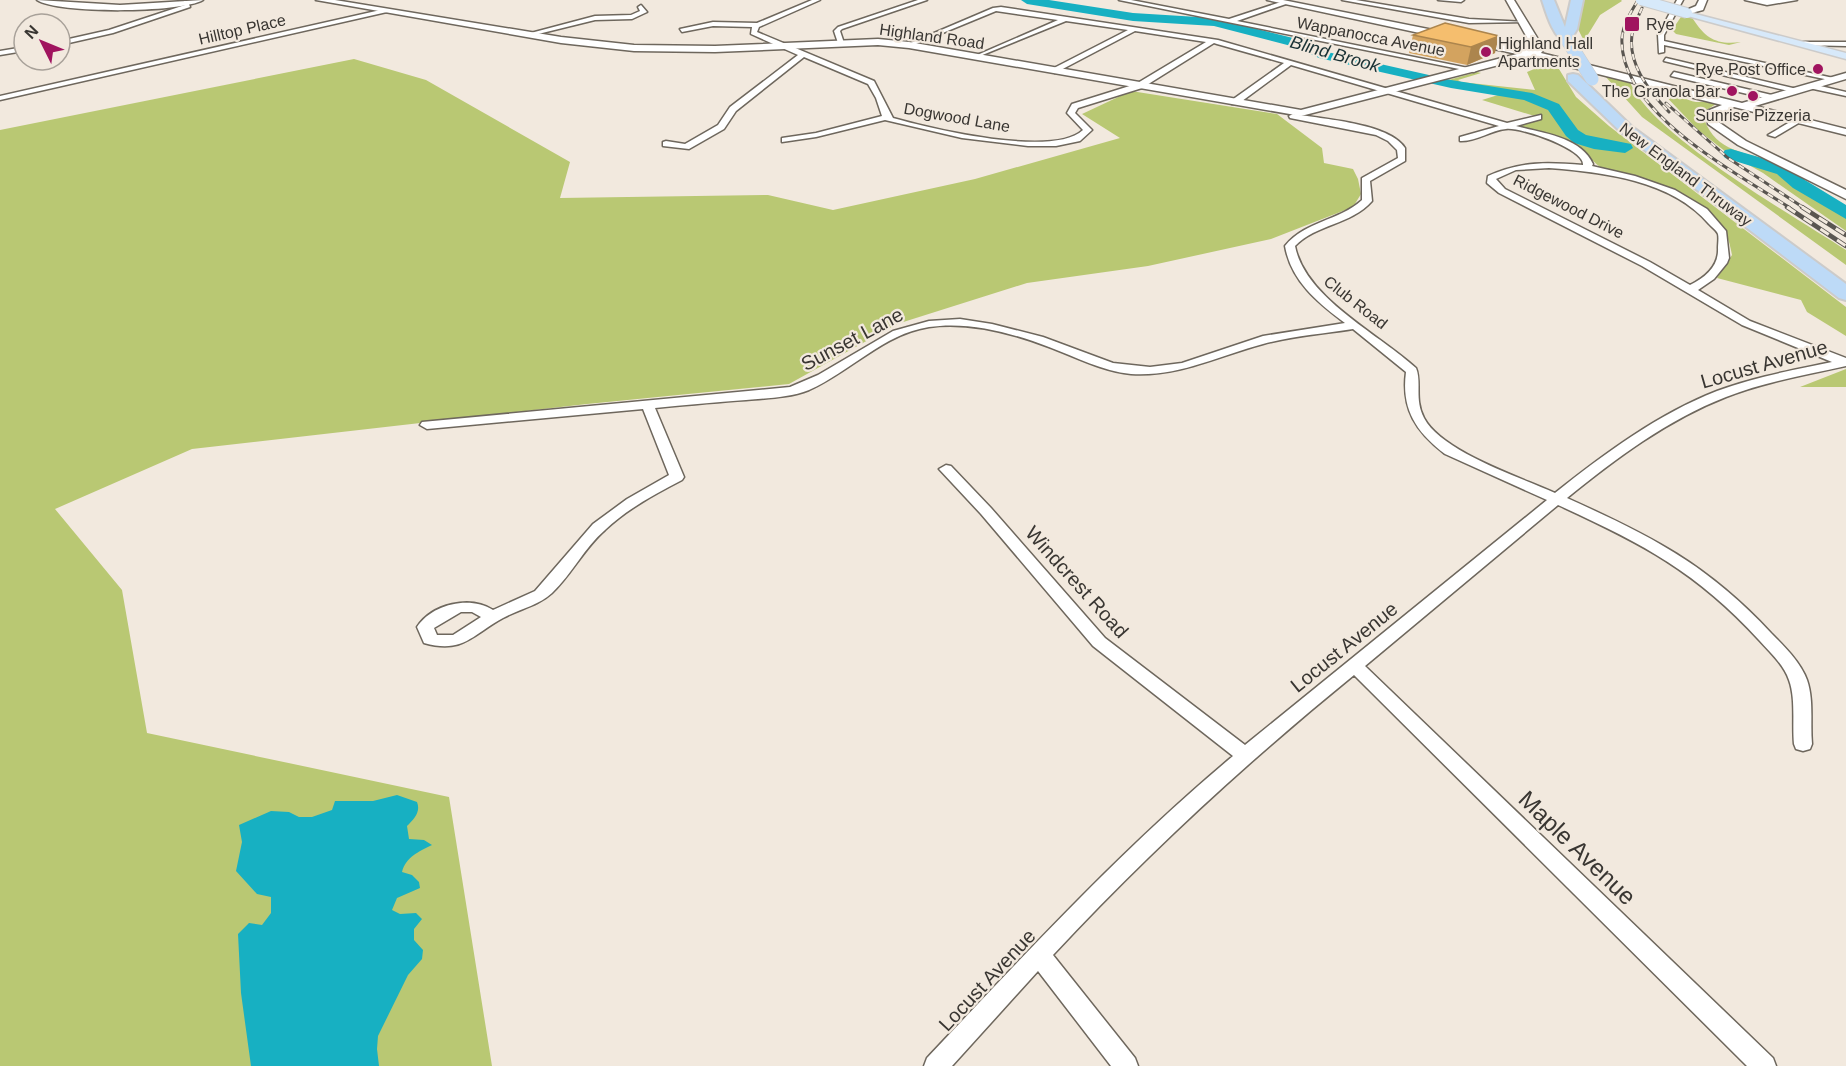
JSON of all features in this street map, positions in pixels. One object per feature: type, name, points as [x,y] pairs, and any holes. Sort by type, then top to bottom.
[{"type":"highway","name":"New England Thruway","points":[[1548,0],[1553,16],[1566,39],[1592,79],[1611,101],[1645,129],[1846,276]]},
{"type":"highway","points":[[1566,39],[1571,28],[1577,0]]},
{"type":"highway","name":"New England Thruway","points":[[1550,38],[1574,78],[1594,101],[1626,129],[1846,294]]},
{"type":"main road","points":[[1641,0],[1846,56]]},
{"type":"street","points":[[41,0],[95,6],[198,0]]},
{"type":"street","name":"Highland Road","points":[[320,0],[530,34],[634,48],[697,49],[878,42],[909,45],[1301,113],[1532,54]]},
{"type":"street","points":[[682,30],[713,24],[757,25],[817,0]]},
{"type":"street","points":[[841,43],[837,31],[840,28],[924,0]]},
{"type":"street","name":"Wappanocca Avenue","points":[[1122,0],[1474,70]]},
{"type":"street","points":[[1345,0],[1469,21],[1524,22]]},
{"type":"street","points":[[1441,0],[1461,0]]},
{"type":"street","points":[[1510,0],[1539,49],[1532,54]]},
{"type":"street","points":[[1680,0],[1662,33],[1660,42],[1661,53],[1673,71],[1773,98]]},
{"type":"street","points":[[1687,13],[1700,8],[1702,0],[1716,0]]},
{"type":"street","points":[[1748,0],[1767,3],[1794,0]]},
{"type":"street","points":[[1228,21],[1277,1],[1532,54],[1846,132]]},
{"type":"street","points":[[72,40],[147,22],[188,6],[186,2]]},
{"type":"street","points":[[530,34],[595,18],[637,16],[644,12],[641,7]]},
{"type":"street","name":"Hilltop Place","points":[[0,98],[384,10]]},
{"type":"street","points":[[909,45],[994,10],[1213,41],[1509,125],[1570,145],[1588,159],[1587,166]]},
{"type":"street","points":[[977,57],[1065,19]]},
{"type":"street","name":"Dogwood Lane","points":[[757,25],[753,33],[874,85],[886,117],[977,139],[1023,143],[1063,142],[1086,134],[1088,130],[1071,113],[1075,106],[1139,86]]},
{"type":"street","points":[[1055,71],[1135,29]]},
{"type":"street","points":[[1139,86],[1213,41]]},
{"type":"street","points":[[1660,42],[1834,80]]},
{"type":"street","points":[[1802,44],[1846,44]]},
{"type":"street","points":[[666,144],[686,147],[721,127],[733,109],[802,55]]},
{"type":"street","points":[[1666,60],[1797,91]]},
{"type":"street","points":[[1234,102],[1291,62]]},
{"type":"street","points":[[1664,87],[1673,71]]},
{"type":"street","points":[[1673,71],[1706,75]]},
{"type":"street","points":[[1846,76],[1773,98],[1711,113],[1712,122],[1732,137],[1846,195]]},
{"type":"street","points":[[1812,86],[1846,94]]},
{"type":"street","name":"Club Road","points":[[1293,116],[1376,133],[1398,144],[1401,148],[1402,159],[1365,180],[1366,201],[1362,207],[1347,216],[1306,230],[1290,246],[1289,256],[1297,273],[1323,300],[1397,355],[1412,371],[1410,385],[1418,423],[1432,440],[1450,451],[1665,550],[1708,579],[1743,612],[1778,651],[1798,680],[1803,744]]},
{"type":"street","points":[[785,140],[816,135],[886,117]]},
{"type":"street","points":[[1463,139],[1538,117]]},
{"type":"street","points":[[1772,135],[1798,121]]},
{"type":"street","name":"Ridgewood Drive","points":[[1691,289],[1710,277],[1725,256],[1725,240],[1717,221],[1686,200],[1660,187],[1587,166],[1520,167],[1497,173],[1491,180],[1509,195],[1691,289],[1746,323],[1845,362]]},
{"type":"street","name":"Sunset Lane","points":[[427,425],[778,393],[801,388],[901,332],[931,324],[979,325],[997,328],[1034,338],[1111,368],[1146,371],[1191,366],[1229,350],[1262,340],[1357,325]]},
{"type":"street","name":"Locust Avenue","points":[[936,1066],[1039,955],[1159,833],[1245,755],[1557,500],[1636,440],[1708,400],[1736,389],[1845,362]]},
{"type":"street","points":[[492,617],[531,602],[547,589],[586,540],[607,520],[677,477],[648,406]]},
{"type":"street","name":"Windcrest Road","points":[[946,469],[993,519],[1099,642],[1245,755]]},
{"type":"street","name":"Maple Avenue","points":[[1355,666],[1764,1066]]},
{"type":"street","points":[[1039,955],[1126,1066]]},
{"type":"green space","points":[[1579,0],[1622,1],[1600,15],[1584,41],[1577,27]]},
{"type":"green space","points":[[1683,14],[1698,18],[1693,19],[1713,39],[1741,42],[1729,45],[1676,34],[1672,30]]},
{"type":"green space","points":[[354,59],[426,80],[570,162],[560,198],[768,195],[833,210],[975,179],[1120,138],[1082,114],[1131,91],[1277,114],[1322,148],[1324,163],[1353,169],[1361,194],[1353,207],[1271,239],[1148,266],[1027,283],[897,324],[789,384],[587,404],[192,449],[55,509],[122,590],[147,733],[449,797],[492,1066],[0,1066],[0,130]]},
{"type":"green space","points":[[1539,67],[1559,69],[1576,97],[1609,126],[1846,307],[1846,336],[1807,312],[1801,300],[1717,278],[1732,255],[1726,233],[1715,217],[1700,205],[1682,196],[1603,169],[1585,153],[1571,145],[1518,126],[1541,118],[1482,100],[1498,95],[1438,83],[1477,72],[1481,73],[1458,80],[1535,90],[1527,72]]},
{"type":"green space","points":[[1604,75],[1630,82],[1643,103],[1665,126],[1694,149],[1760,196],[1846,250],[1846,265],[1642,117]]},
{"type":"green space","points":[[1658,88],[1692,101],[1716,104],[1702,113],[1707,126],[1720,142],[1738,151],[1774,163],[1803,178],[1798,180],[1846,209],[1846,231],[1763,173],[1726,152],[1698,130]]},
{"type":"green space","points":[[1846,369],[1846,387],[1800,387]]},
{"type":"water","points":[[397,795],[417,802],[416,815],[407,826],[409,839],[424,840],[432,845],[406,862],[402,872],[412,875],[419,882],[420,888],[397,898],[392,910],[400,914],[416,913],[422,919],[414,929],[414,940],[423,950],[422,959],[408,975],[378,1036],[379,1066],[251,1066],[241,993],[238,934],[249,923],[262,925],[271,913],[271,897],[257,894],[236,871],[242,842],[239,825],[271,811],[289,812],[299,817],[312,817],[332,810],[335,801],[373,801]]},
{"type":"building","points":[[1445,23],[1499,36],[1471,47],[1413,35]]},
{"type":"waterway","name":"Blind Brook","points":[[1027,0],[1133,17],[1214,22],[1300,44],[1319,54],[1451,84],[1527,96],[1554,107],[1572,133],[1580,139],[1594,144],[1625,148]]},
{"type":"waterway","name":"Blind Brook","points":[[1731,154],[1783,170],[1799,184],[1846,213]]},
{"type":"railway","points":[[1638,0],[1626,23],[1622,38],[1626,65],[1639,91],[1659,115],[1685,138],[1790,208]]},
{"type":"railway","points":[[1642,8],[1633,30],[1632,53],[1640,75],[1669,112]]},
{"type":"railway","points":[[1666,103],[1728,158],[1804,208]]},
{"type":"railway","points":[[1787,207],[1846,246]]},
{"type":"railway","points":[[1802,207],[1846,235]]},
{"type":"place","name":"Rye","points":[[1632,24]]},
{"type":"place","name":"Highland Hall Apartments","points":[[1486,52]]},
{"type":"place","name":"Rye Post Office","points":[[1818,69]]},
{"type":"place","name":"The Granola Bar","points":[[1732,91]]},
{"type":"place","name":"Sunrise Pizzeria","points":[[1753,96]]}]
